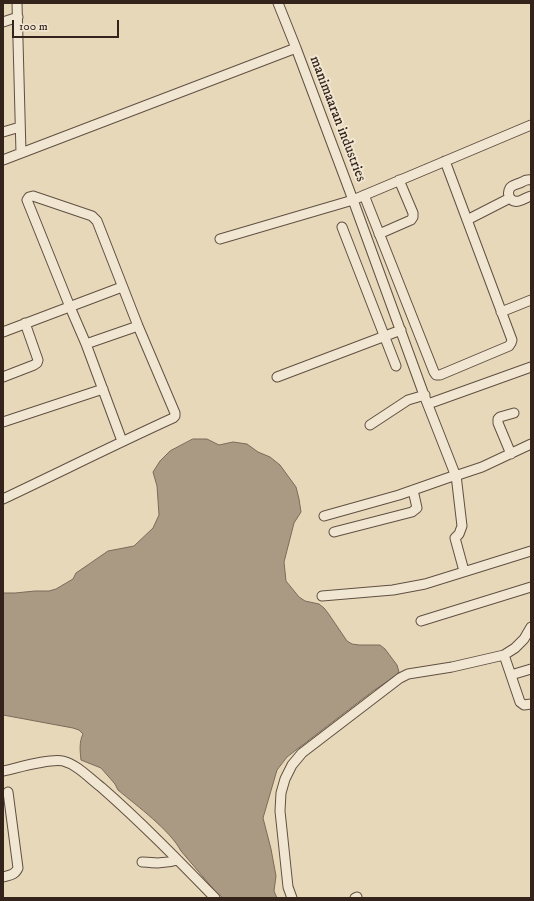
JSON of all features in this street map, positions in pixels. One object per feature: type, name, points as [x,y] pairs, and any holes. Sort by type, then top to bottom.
[{"type":"street","points":[[17,3],[21,153]]},
{"type":"street","points":[[278,3],[296,48]]},
{"type":"street","points":[[3,22],[18,17]]},
{"type":"street","name":"manimaaran industries","points":[[3,160],[296,48],[353,200],[531,125]]},
{"type":"street","points":[[3,132],[20,127]]},
{"type":"street","points":[[364,195],[434,372],[436,375],[440,375],[509,346],[512,340],[445,161]]},
{"type":"street","points":[[510,198],[509,190],[511,187],[528,179],[531,180]]},
{"type":"street","points":[[379,234],[411,220],[413,217],[413,213],[399,180]]},
{"type":"street","points":[[3,499],[175,416],[95,218],[33,196],[29,197],[27,200],[86,344],[122,441]]},
{"type":"street","points":[[510,198],[518,201],[531,196]]},
{"type":"street","points":[[467,220],[510,198]]},
{"type":"street","points":[[220,239],[353,200],[426,399],[456,475],[462,526],[459,534],[455,538],[464,571]]},
{"type":"street","points":[[342,227],[396,366]]},
{"type":"street","points":[[3,332],[122,287]]},
{"type":"street","points":[[502,312],[531,300]]},
{"type":"street","points":[[3,377],[37,363],[38,360],[25,323]]},
{"type":"street","points":[[86,344],[138,326]]},
{"type":"street","points":[[277,377],[401,330]]},
{"type":"street","points":[[370,425],[408,400],[426,399],[531,367]]},
{"type":"street","points":[[3,422],[103,389]]},
{"type":"street","points":[[511,454],[498,423],[498,419],[514,413]]},
{"type":"street","points":[[324,516],[399,495],[482,467],[531,444]]},
{"type":"street","points":[[334,532],[415,510],[417,508],[413,490]]},
{"type":"street","points":[[322,596],[393,590],[426,584],[531,551]]},
{"type":"street","points":[[421,620],[531,587]]},
{"type":"street","points":[[292,898],[288,887],[280,811],[281,793],[285,779],[292,765],[302,753],[400,678],[408,674],[452,667],[504,654],[515,648],[524,639],[531,627]]},
{"type":"street","points":[[504,654],[520,702],[524,705],[531,704]]},
{"type":"street","points":[[511,675],[531,669]]},
{"type":"street","points":[[3,771],[51,760],[62,760],[69,763],[80,770],[116,800],[215,898]]},
{"type":"street","points":[[3,877],[13,875],[18,868],[8,792]]},
{"type":"street","points":[[142,862],[161,863],[177,860]]},
{"type":"shaded area","points":[[193,439],[207,439],[219,445],[233,442],[247,444],[258,452],[270,457],[280,465],[296,487],[301,512],[294,523],[284,562],[286,581],[299,597],[305,601],[319,604],[324,608],[347,641],[352,644],[359,645],[380,645],[385,649],[397,665],[399,672],[287,757],[277,770],[263,818],[276,876],[274,891],[277,898],[223,898],[215,891],[169,835],[118,790],[115,784],[101,768],[81,760],[80,743],[83,734],[79,730],[3,715],[3,593],[49,591],[56,589],[73,579],[76,573],[108,551],[134,546],[153,528],[159,515],[157,486],[153,472],[160,461],[170,451]]}]
